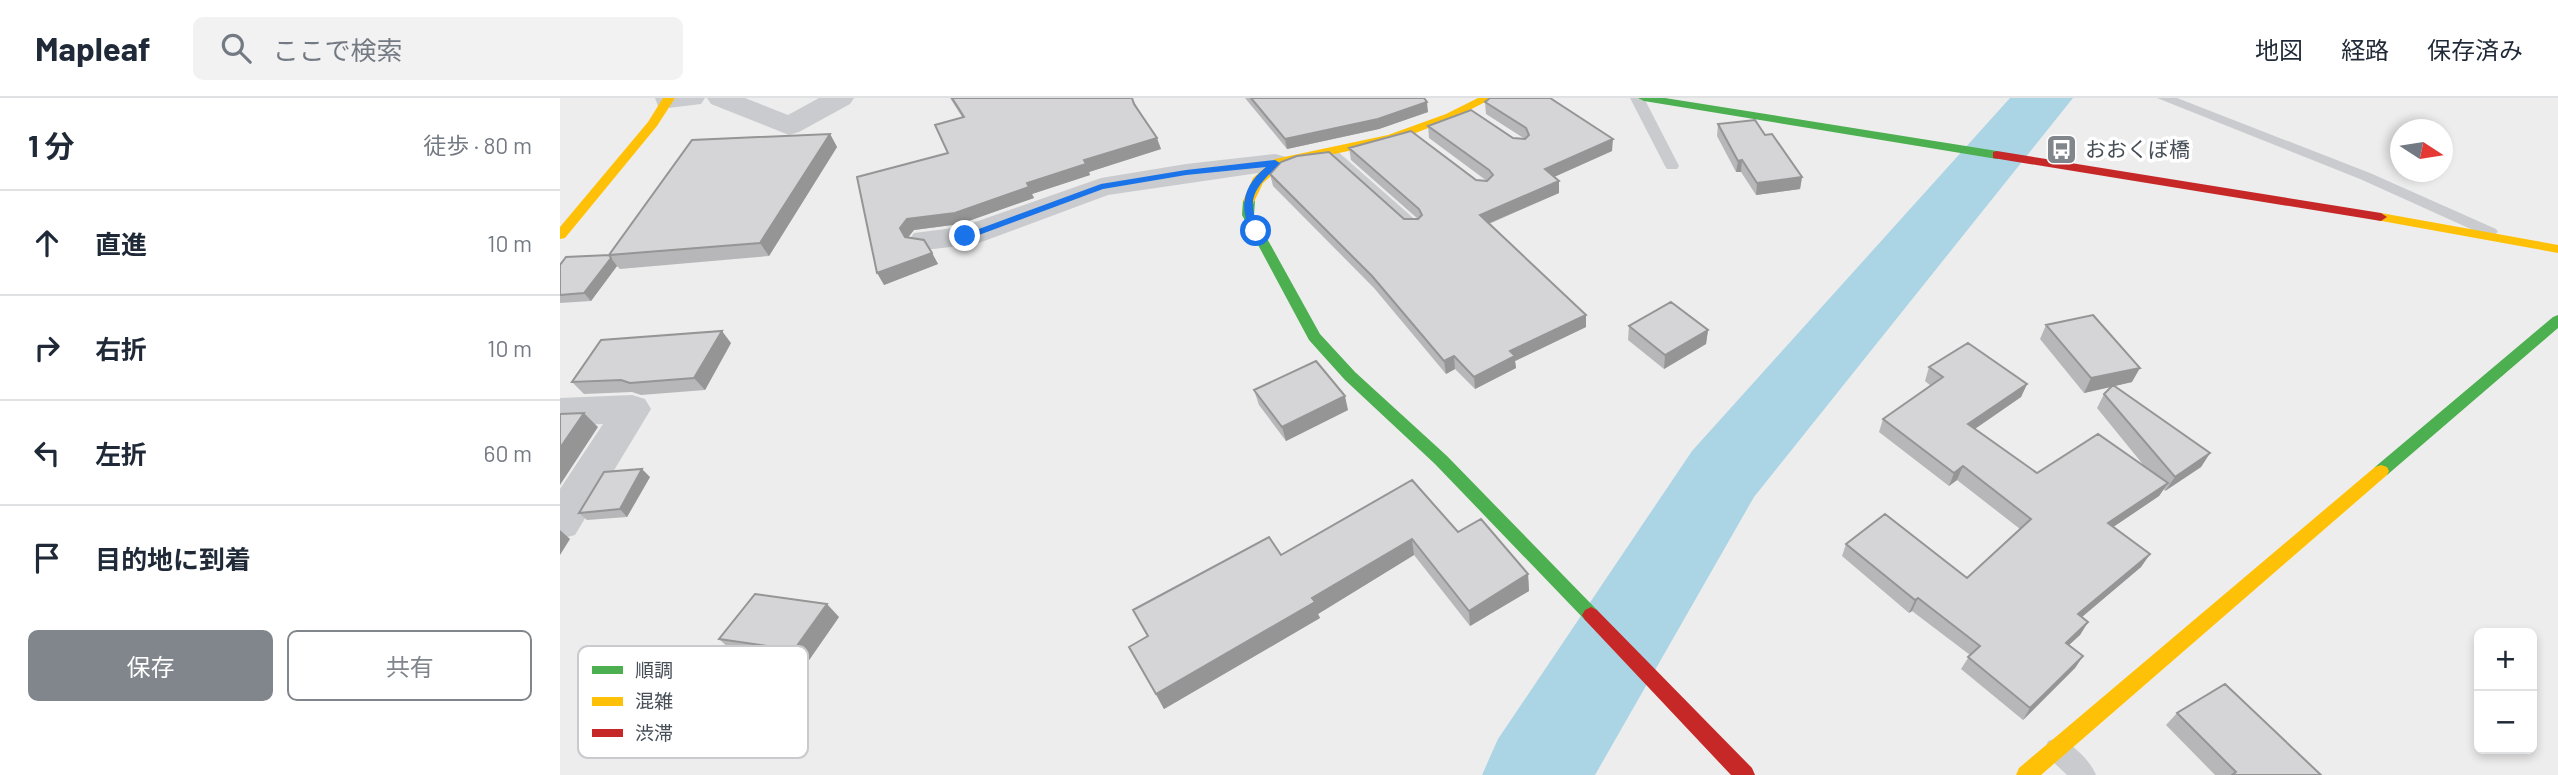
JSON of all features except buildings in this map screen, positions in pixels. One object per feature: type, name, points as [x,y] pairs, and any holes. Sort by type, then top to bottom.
[{"type":"street","points":[[721,98],[789,126],[840,98]]},
{"type":"street","points":[[925,240],[965,236],[1101,187],[1186,173],[1275,163],[1416,136],[1471,111],[1487,98]]},
{"type":"street","points":[[1644,98],[2502,237],[2558,249]]},
{"type":"street","points":[[560,235],[676,99]]},
{"type":"street","points":[[1275,163],[1259,178],[1249,194],[1248,215],[1314,337],[1350,376],[1441,460],[1745,775]]},
{"type":"street","points":[[2026,775],[2558,320]]},
{"type":"street","points":[[560,412],[632,409],[560,523]]},
{"type":"lane","points":[[1637,98],[1672,166]]},
{"type":"lane","points":[[2164,98],[2365,176],[2502,237]]},
{"type":"lane","points":[[1331,153],[1413,226]]},
{"type":"lane","points":[[2057,749],[2084,775]]},
{"type":"waterway","points":[[1536,775],[1723,474],[2043,98]]},
{"type":"traffic: fast","points":[[1644,98],[1997,155]]},
{"type":"traffic: fast","points":[[1249,201],[1248,215],[1314,337],[1350,376],[1441,460],[1591,615]]},
{"type":"traffic: fast","points":[[2381,471],[2558,320]]},
{"type":"traffic: slow","points":[[560,235],[653,124],[669,98]]},
{"type":"traffic: slow","points":[[1249,201],[1257,181],[1279,162],[1391,138],[1450,116],[1487,98]]},
{"type":"traffic: slow","points":[[2381,217],[2558,249]]},
{"type":"traffic: slow","points":[[2026,775],[2381,471]]},
{"type":"traffic: jam","points":[[1997,155],[2381,217]]},
{"type":"traffic: jam","points":[[1591,615],[1745,775]]},
{"type":"place","name":"おおくぼ橋","points":[[2062,150]]},
{"type":"route","points":[[965,236],[1101,187],[1186,173],[1275,163],[1259,178],[1249,194],[1248,215],[1256,231]]}]
